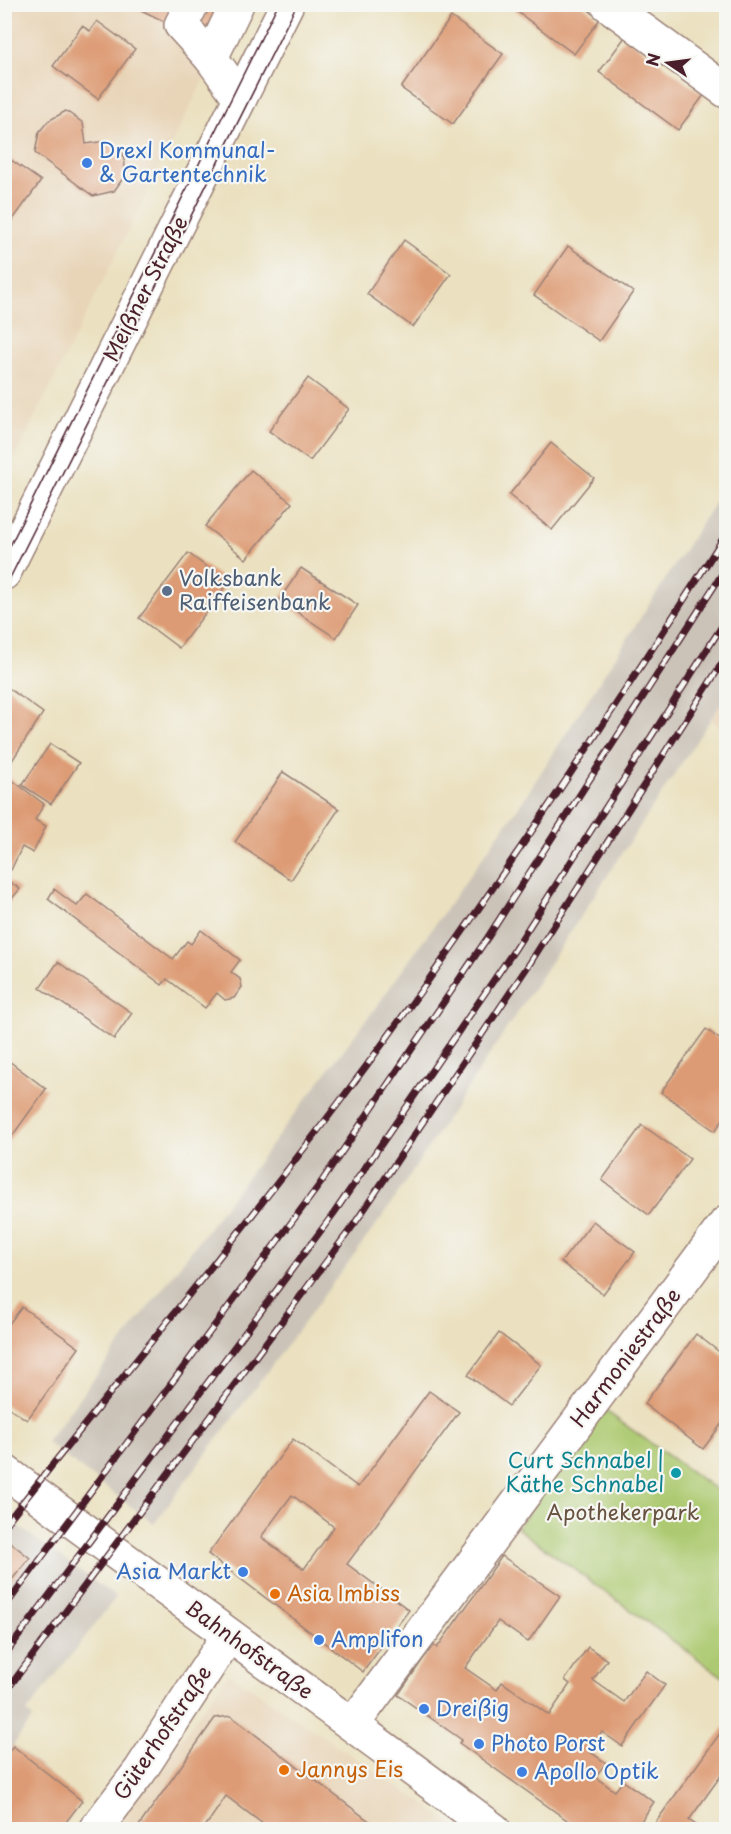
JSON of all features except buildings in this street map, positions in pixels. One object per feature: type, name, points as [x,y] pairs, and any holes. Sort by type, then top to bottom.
[{"type":"street","points":[[192,4],[181,26],[211,58],[240,98]]},
{"type":"street","points":[[211,58],[237,4]]},
{"type":"street","name":"Meißner Straße","points":[[4,573],[287,4]]},
{"type":"street","points":[[607,4],[726,91]]},
{"type":"street","name":"Harmoniestraße","points":[[353,1724],[726,1223]]},
{"type":"street","name":"Bahnhofstraße","points":[[4,1471],[228,1636],[353,1724],[494,1830]]},
{"type":"street","name":"Güterhofstraße","points":[[95,1830],[134,1779],[228,1636]]},
{"type":"shaded area","points":[[5,5],[241,5],[5,477]]},
{"type":"shaded area","points":[[726,485],[726,696],[385,1213],[154,1524],[46,1442],[379,1003],[522,802]]},
{"type":"shaded area","points":[[726,695],[726,731],[711,720]]},
{"type":"shaded area","points":[[4,1516],[116,1597],[27,1712],[33,1718],[13,1745],[82,1801],[60,1829],[5,1829]]},
{"type":"shaded area","points":[[229,1673],[459,1829],[121,1830],[117,1826]]},
{"type":"green space","name":"Apothekerpark","points":[[603,1409],[726,1497],[726,1679],[517,1528]]},
{"type":"tram line","points":[[4,558],[278,4]]},
{"type":"tram line","points":[[4,590],[297,4]]},
{"type":"railway","points":[[4,1526],[233,1239],[367,1065],[551,802],[726,534]]},
{"type":"railway","points":[[4,1608],[320,1184],[488,937],[726,568]]},
{"type":"railway","points":[[4,1656],[334,1213],[513,952],[726,620]]},
{"type":"railway","points":[[4,1694],[355,1223],[530,963],[726,657]]},
{"type":"place","name":"Drexl Kommunal- & Gartentechnik","points":[[87,163]]},
{"type":"place","name":"Volksbank Raiffeisenbank","points":[[167,591]]},
{"type":"place","name":"Curt Schnabel | Käthe Schnabel","points":[[676,1473]]},
{"type":"place","name":"Asia Markt","points":[[243,1572]]},
{"type":"place","name":"Asia Imbiss","points":[[275,1594]]},
{"type":"place","name":"Amplifon","points":[[319,1640]]},
{"type":"place","name":"Dreißig","points":[[424,1709]]},
{"type":"place","name":"Photo Porst","points":[[479,1744]]},
{"type":"place","name":"Jannys Eis","points":[[284,1770]]},
{"type":"place","name":"Apollo Optik","points":[[522,1772]]}]
